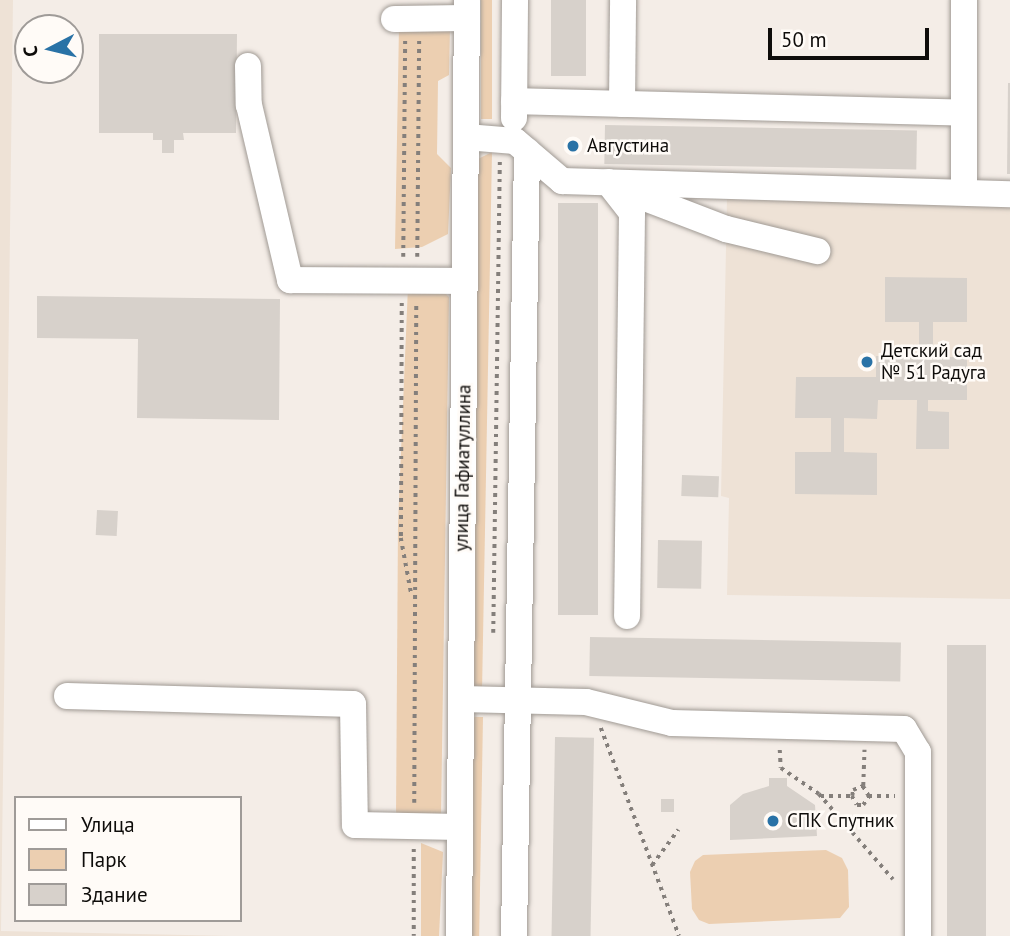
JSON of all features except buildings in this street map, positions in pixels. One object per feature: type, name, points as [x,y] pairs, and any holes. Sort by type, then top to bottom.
[{"type":"street","points":[[514,936],[517,700],[515,0]]},
{"type":"street","points":[[622,104],[623,0]]},
{"type":"street","points":[[964,0],[964,192]]},
{"type":"street","points":[[394,19],[467,9]]},
{"type":"street","name":"улица Гафиатуллина","points":[[459,936],[467,9]]},
{"type":"street","points":[[248,66],[248,105],[290,280],[465,281]]},
{"type":"street","points":[[514,102],[964,113]]},
{"type":"street","points":[[466,137],[514,144],[562,181],[1010,194]]},
{"type":"street","points":[[608,182],[726,229],[817,251]]},
{"type":"street","points":[[608,182],[632,213],[627,616]]},
{"type":"street","points":[[66,696],[354,704],[355,825],[460,827]]},
{"type":"street","points":[[461,699],[596,704],[672,723],[864,725],[904,729],[918,752],[918,936]]},
{"type":"path","points":[[493,646],[514,144]]},
{"type":"path","points":[[413,604],[414,936]]},
{"type":"path","points":[[596,704],[679,936]]},
{"type":"path","points":[[779,724],[781,768],[821,796],[895,881],[918,889]]},
{"type":"path","points":[[864,725],[863,786],[869,796]]},
{"type":"path","points":[[821,796],[852,796],[863,786]]},
{"type":"path","points":[[852,796],[857,805],[863,805],[869,796]]},
{"type":"path","points":[[869,796],[918,796]]},
{"type":"path","points":[[652,864],[678,830]]},
{"type":"shaded area","points":[[0,0],[13,0],[1,931],[231,936],[0,936]]},
{"type":"shaded area","name":"Детский сад № 51 Радуга","points":[[727,198],[1010,199],[1010,599],[727,595],[729,498],[721,496]]},
{"type":"green space","points":[[481,0],[492,0],[492,119],[481,119]]},
{"type":"green space","points":[[399,26],[450,26],[449,75],[438,81],[437,154],[451,168],[448,234],[422,247],[395,249]]},
{"type":"green space","points":[[492,152],[482,692],[472,687],[478,159]]},
{"type":"green space","points":[[408,286],[439,287],[449,297],[441,816],[396,819],[398,524]]},
{"type":"green space","points":[[467,717],[483,717],[479,936],[463,936]]},
{"type":"green space","points":[[421,843],[443,852],[439,936],[421,936]]},
{"type":"green space","points":[[826,850],[842,858],[848,870],[849,907],[840,918],[709,924],[699,920],[692,909],[690,872],[695,861],[703,855]]},
{"type":"place","name":"Августина","points":[[573,146]]},
{"type":"place","name":"Детский сад № 51 Радуга","points":[[867,362]]},
{"type":"place","name":"СПК Спутник","points":[[773,821]]}]
